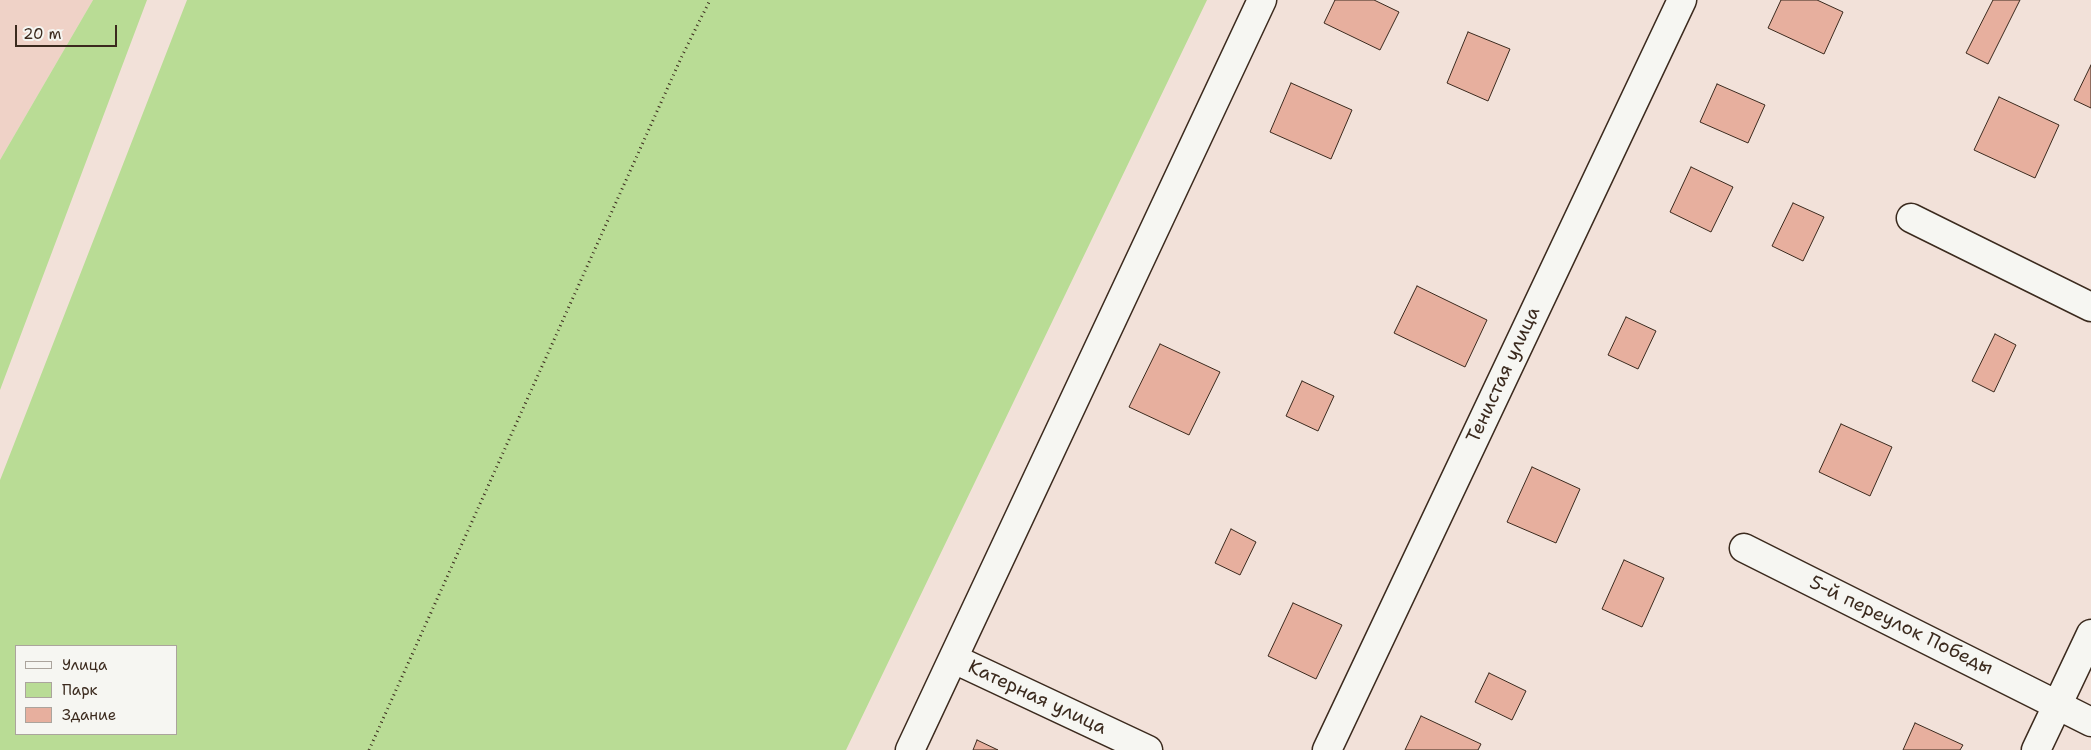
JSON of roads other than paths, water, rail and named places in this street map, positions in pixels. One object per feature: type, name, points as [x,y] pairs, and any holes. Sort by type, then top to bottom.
[{"type":"street","points":[[910,750],[1262,0]]},
{"type":"street","name":"Тенистая улица","points":[[1327,750],[1682,0]]},
{"type":"street","points":[[1911,218],[2091,307]]},
{"type":"street","name":"5-й переулок Победы","points":[[1744,548],[2091,722]]},
{"type":"street","points":[[2036,750],[2091,634]]},
{"type":"street","name":"Катерная улица","points":[[954,659],[1148,750]]}]
